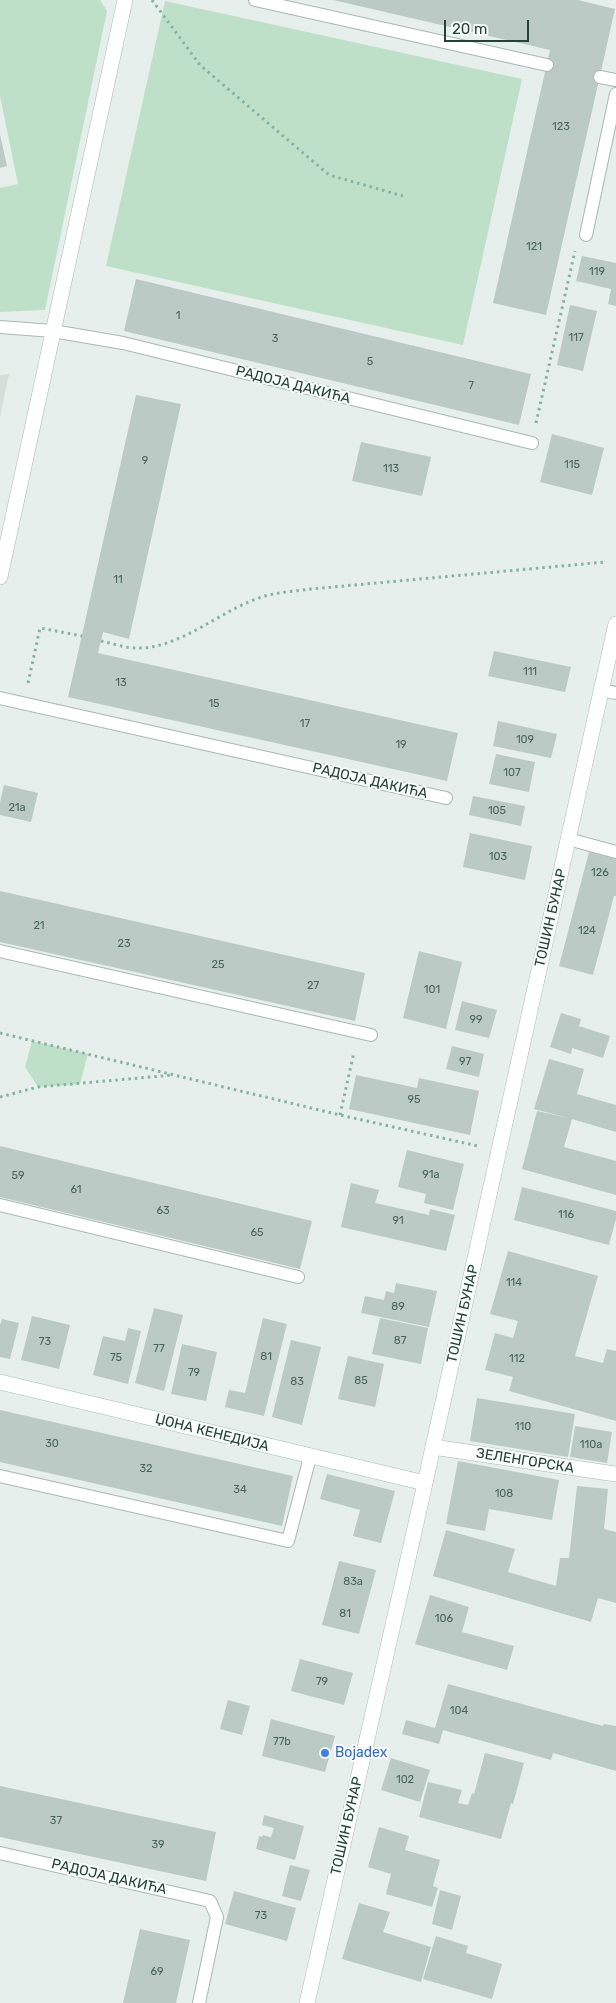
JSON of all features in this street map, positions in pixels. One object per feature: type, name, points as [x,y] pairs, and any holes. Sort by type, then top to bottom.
[{"type":"main road","points":[[0,577],[126,0]]},
{"type":"main road","name":"ТОШИН БУНАР","points":[[307,2003],[568,840],[609,692],[616,624]]},
{"type":"main road","name":"ЏОНА КЕНЕДИЈА","points":[[0,1382],[424,1483]]},
{"type":"main road","name":"ЗЕЛЕНГОРСКА","points":[[433,1447],[616,1474]]},
{"type":"lane","points":[[255,0],[547,65]]},
{"type":"lane","points":[[600,77],[616,80]]},
{"type":"lane","points":[[586,234],[616,94]]},
{"type":"lane","name":"РАДОЈА ДАКИЋА","points":[[0,327],[53,331],[123,343],[532,443]]},
{"type":"lane","name":"РАДОЈА ДАКИЋА","points":[[0,698],[446,798]]},
{"type":"lane","points":[[568,840],[616,852]]},
{"type":"lane","points":[[0,951],[365,1034]]},
{"type":"lane","points":[[0,1205],[298,1277]]},
{"type":"lane","points":[[0,1476],[288,1541],[310,1457]]},
{"type":"lane","name":"РАДОЈА ДАКИЋА","points":[[0,1853],[210,1901],[217,1917],[199,2003]]},
{"type":"path","points":[[152,0],[200,65],[329,175],[403,196]]},
{"type":"path","points":[[532,443],[579,234],[586,234]]},
{"type":"path","points":[[101,641],[133,648],[158,647],[265,596],[311,589],[604,562]]},
{"type":"path","points":[[23,704],[40,628],[82,636]]},
{"type":"path","points":[[0,1033],[340,1115],[479,1146]]},
{"type":"path","points":[[340,1115],[365,1034]]},
{"type":"path","points":[[0,1097],[38,1087],[177,1075]]},
{"type":"shaded area","points":[[9,374],[0,417],[0,375]]},
{"type":"green space","points":[[0,0],[100,0],[107,11],[45,310],[0,312],[0,188],[18,184],[0,96]]},
{"type":"green space","points":[[165,1],[522,79],[463,345],[106,266]]},
{"type":"green space","points":[[32,1041],[88,1054],[80,1084],[38,1087],[25,1067]]},
{"type":"building","points":[[333,0],[578,0],[615,9],[546,315],[493,303],[550,50]]},
{"type":"building","points":[[0,135],[7,166],[0,168]]},
{"type":"building","points":[[582,256],[616,263],[616,306],[608,304],[611,289],[576,281]]},
{"type":"building","points":[[136,279],[531,374],[519,425],[124,331]]},
{"type":"building","points":[[570,305],[597,311],[583,371],[557,365]]},
{"type":"building","points":[[136,395],[181,404],[129,639],[103,632],[98,653],[458,733],[447,781],[68,697]]},
{"type":"building","points":[[552,434],[604,448],[592,495],[540,482]]},
{"type":"building","points":[[361,442],[431,457],[422,496],[352,481]]},
{"type":"building","points":[[494,651],[571,667],[565,692],[488,676]]},
{"type":"building","points":[[498,721],[557,734],[551,758],[493,746]]},
{"type":"building","points":[[496,754],[535,762],[529,792],[489,784]]},
{"type":"building","points":[[4,785],[38,793],[31,822],[0,815],[0,802]]},
{"type":"building","points":[[473,796],[525,806],[521,826],[469,815]]},
{"type":"building","points":[[470,833],[532,846],[525,880],[463,867]]},
{"type":"building","points":[[589,852],[616,859],[616,896],[614,896],[593,975],[559,966]]},
{"type":"building","points":[[0,891],[365,973],[355,1021],[0,942]]},
{"type":"building","points":[[419,951],[462,962],[446,1029],[403,1018]]},
{"type":"building","points":[[462,1001],[497,1010],[489,1038],[455,1030]]},
{"type":"building","points":[[561,1013],[581,1019],[579,1026],[610,1036],[603,1058],[572,1048],[571,1054],[550,1047]]},
{"type":"building","points":[[452,1046],[484,1054],[479,1077],[446,1069]]},
{"type":"building","points":[[549,1059],[584,1069],[577,1094],[616,1105],[616,1132],[572,1119],[564,1147],[616,1161],[616,1195],[522,1169],[537,1111],[568,1118],[534,1109]]},
{"type":"building","points":[[356,1075],[417,1088],[419,1078],[479,1091],[470,1135],[349,1109]]},
{"type":"building","points":[[0,1146],[312,1221],[300,1269],[0,1197]]},
{"type":"building","points":[[407,1150],[464,1164],[453,1210],[424,1203],[426,1194],[398,1187]]},
{"type":"building","points":[[351,1183],[379,1190],[375,1203],[429,1215],[430,1209],[455,1215],[446,1251],[341,1227]]},
{"type":"building","points":[[522,1187],[616,1211],[616,1219],[609,1245],[514,1220]]},
{"type":"building","points":[[508,1251],[598,1276],[575,1356],[603,1363],[607,1349],[616,1351],[616,1421],[509,1391],[513,1377],[485,1370],[495,1333],[513,1338],[518,1321],[490,1314]]},
{"type":"building","points":[[396,1283],[437,1291],[429,1327],[361,1313],[365,1296],[384,1300],[386,1291],[394,1293]]},
{"type":"building","points":[[154,1308],[183,1315],[164,1391],[135,1383]]},
{"type":"building","points":[[32,1316],[70,1325],[59,1369],[21,1360]]},
{"type":"building","points":[[263,1318],[287,1324],[264,1416],[225,1407],[229,1390],[245,1393]]},
{"type":"building","points":[[380,1318],[428,1328],[421,1364],[372,1354]]},
{"type":"building","points":[[2,1319],[19,1323],[10,1359],[0,1357],[0,1325]]},
{"type":"building","points":[[128,1328],[141,1331],[128,1384],[93,1375],[103,1336],[125,1341]]},
{"type":"building","points":[[291,1340],[321,1347],[302,1425],[272,1417]]},
{"type":"building","points":[[182,1344],[217,1352],[206,1401],[171,1394]]},
{"type":"building","points":[[348,1356],[384,1364],[375,1407],[338,1399]]},
{"type":"building","points":[[477,1398],[575,1414],[568,1457],[470,1441]]},
{"type":"building","points":[[0,1410],[293,1476],[282,1526],[0,1462]]},
{"type":"building","points":[[575,1426],[612,1432],[607,1463],[570,1457]]},
{"type":"building","points":[[458,1461],[559,1480],[552,1520],[489,1509],[485,1531],[446,1524]]},
{"type":"building","points":[[327,1474],[395,1491],[381,1543],[353,1536],[360,1510],[320,1499]]},
{"type":"building","points":[[577,1486],[608,1489],[604,1529],[616,1532],[616,1603],[598,1598],[591,1622],[433,1576],[446,1530],[515,1549],[508,1572],[556,1586],[560,1558],[569,1558]]},
{"type":"building","points":[[339,1561],[376,1570],[359,1634],[322,1625]]},
{"type":"building","points":[[430,1595],[469,1607],[462,1632],[514,1646],[507,1670],[415,1644]]},
{"type":"building","points":[[300,1659],[353,1673],[344,1705],[291,1691]]},
{"type":"building","points":[[448,1684],[603,1726],[604,1724],[616,1726],[616,1771],[553,1753],[551,1760],[443,1730],[439,1744],[402,1734],[406,1720],[435,1728]]},
{"type":"building","points":[[228,1700],[250,1706],[242,1735],[220,1729]]},
{"type":"building","points":[[271,1719],[335,1736],[325,1772],[262,1756]]},
{"type":"building","points":[[485,1753],[524,1763],[501,1839],[419,1817],[428,1782],[462,1790],[458,1803],[468,1805],[472,1793],[474,1794]]},
{"type":"building","points":[[391,1758],[430,1770],[420,1802],[381,1790]]},
{"type":"building","points":[[0,1786],[216,1832],[206,1881],[0,1837]]},
{"type":"building","points":[[264,1815],[304,1826],[295,1860],[256,1849],[259,1836],[271,1837],[274,1828],[262,1825]]},
{"type":"building","points":[[379,1827],[409,1836],[405,1850],[440,1860],[433,1886],[438,1888],[432,1907],[386,1894],[391,1874],[368,1867]]},
{"type":"building","points":[[290,1865],[310,1870],[301,1901],[282,1896]]},
{"type":"building","points":[[440,1890],[461,1896],[452,1930],[432,1924]]},
{"type":"building","points":[[234,1891],[296,1908],[287,1941],[225,1924]]},
{"type":"building","points":[[359,1903],[390,1912],[383,1932],[431,1947],[421,1982],[342,1959]]},
{"type":"building","points":[[140,1929],[190,1940],[176,2003],[123,2003]]},
{"type":"building","points":[[436,1936],[468,1946],[466,1953],[502,1964],[492,1999],[423,1979]]},
{"type":"place","name":"Bojadex","points":[[325,1753]]}]
